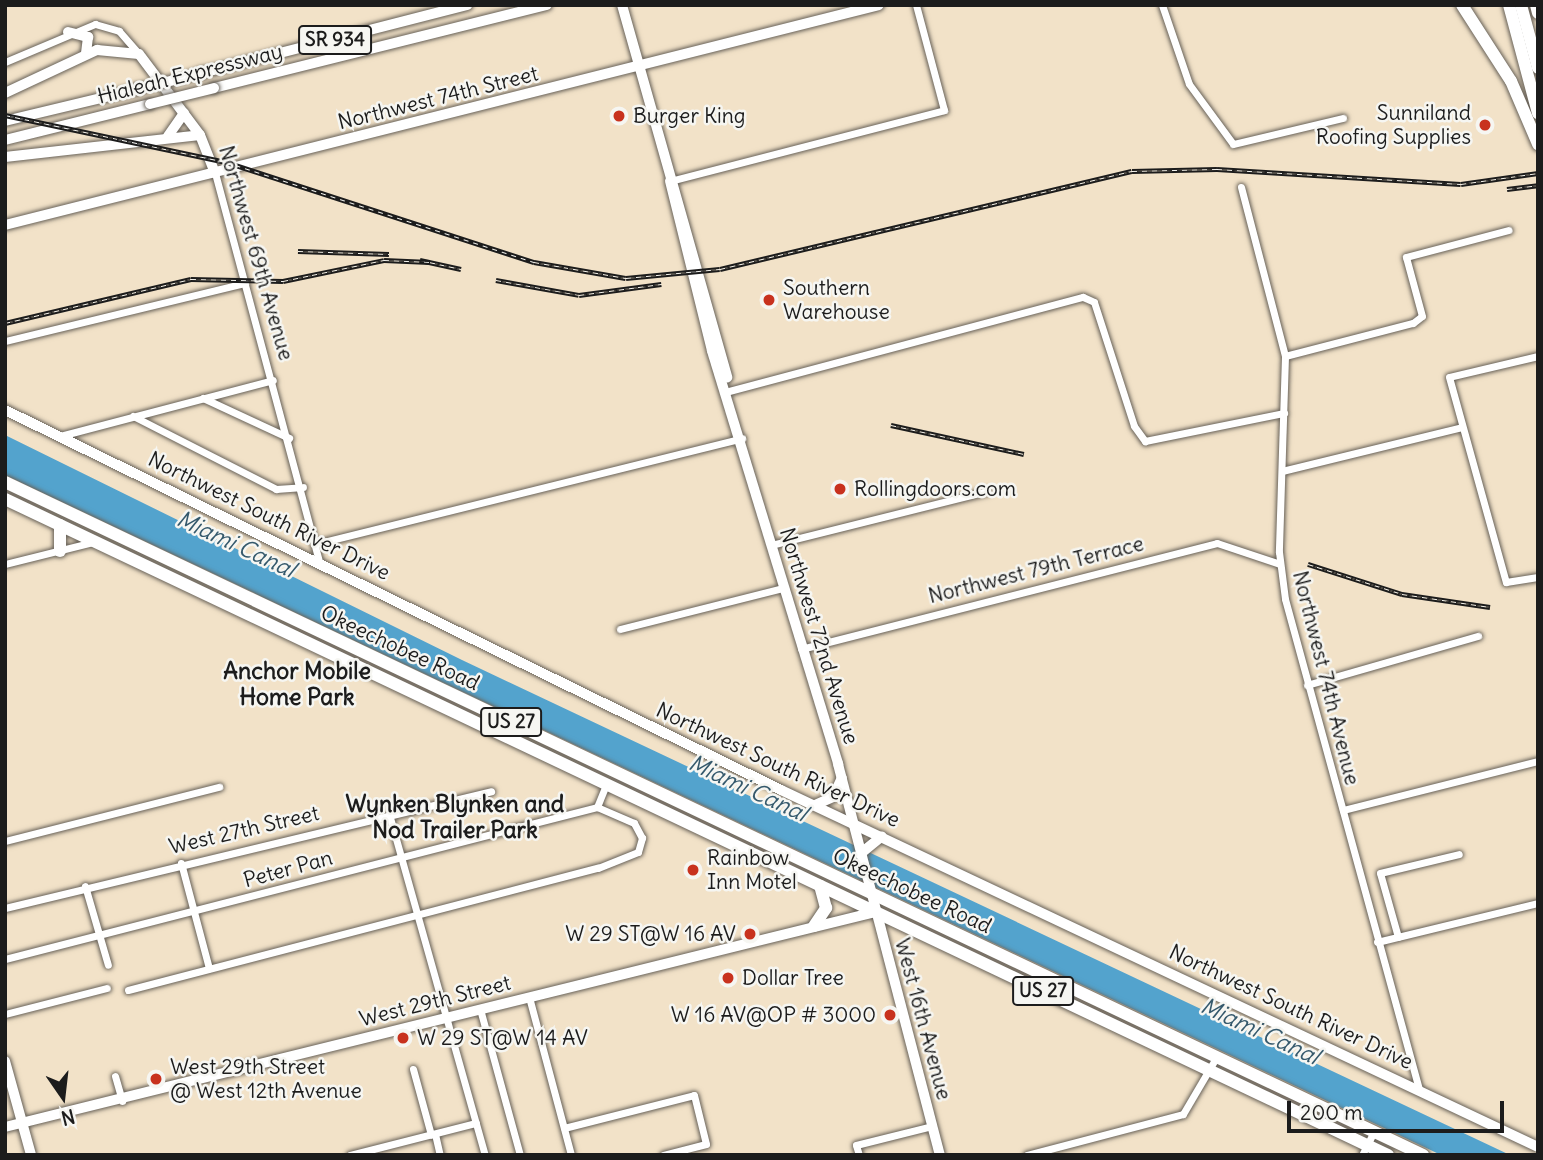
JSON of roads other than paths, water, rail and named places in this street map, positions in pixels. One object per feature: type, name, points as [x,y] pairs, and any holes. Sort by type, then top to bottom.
[{"type":"highway","points":[[1462,5],[1511,81],[1538,144]]},
{"type":"highway","points":[[1509,5],[1538,113]]},
{"type":"highway","points":[[1521,5],[1538,68]]},
{"type":"highway","points":[[1536,5],[1538,13]]},
{"type":"highway","name":"Okeechobee Road","points":[[5,482],[869,888],[1423,1155]]},
{"type":"highway","name":"Okeechobee Road","points":[[5,499],[1211,1070],[1364,1150],[1388,1155]]},
{"type":"highway","points":[[60,525],[60,551]]},
{"type":"highway","points":[[95,542],[132,542]]},
{"type":"highway","points":[[814,926],[826,908],[820,886]]},
{"type":"main road","name":"Hialeah Expressway","points":[[5,121],[467,5]]},
{"type":"main road","name":"Hialeah Expressway","points":[[5,140],[547,5]]},
{"type":"main road","points":[[68,32],[88,37],[86,54]]},
{"type":"main road","points":[[5,93],[86,54],[108,48],[139,54]]},
{"type":"main road","points":[[168,136],[184,113]]},
{"type":"main road","points":[[5,157],[89,152],[168,136],[200,135]]},
{"type":"street","name":"Northwest 72nd Avenue","points":[[622,5],[670,181],[712,311],[729,391],[800,649],[842,777],[869,888]]},
{"type":"street","name":"Northwest 74th Street","points":[[5,225],[639,68],[879,5]]},
{"type":"street","points":[[670,181],[944,110],[916,5]]},
{"type":"street","points":[[1162,5],[1189,84],[1212,109],[1233,144],[1343,118]]},
{"type":"street","name":"Northwest 69th Avenue","points":[[68,32],[105,25],[139,54],[200,135],[215,173],[319,543],[320,561]]},
{"type":"street","points":[[5,62],[68,32]]},
{"type":"street","name":"Northwest 74th Avenue","points":[[1241,187],[1285,356],[1280,564],[1307,685],[1419,1089]]},
{"type":"street","points":[[1285,356],[1413,323],[1422,316],[1405,257],[1509,230]]},
{"type":"street","points":[[5,341],[245,283]]},
{"type":"street","points":[[729,391],[1083,297],[1094,302],[1134,426],[1145,441],[1284,414]]},
{"type":"street","points":[[1538,356],[1449,377],[1509,584],[1538,577]]},
{"type":"street","points":[[60,436],[273,380]]},
{"type":"street","points":[[203,398],[289,438]]},
{"type":"street","name":"Northwest South River Drive","points":[[5,410],[852,822],[877,838],[1419,1089],[1538,1147]]},
{"type":"street","points":[[134,416],[276,489],[303,487]]},
{"type":"street","points":[[1282,471],[1462,427]]},
{"type":"street","points":[[319,543],[742,438]]},
{"type":"street","points":[[771,545],[987,491]]},
{"type":"street","points":[[5,564],[95,542]]},
{"type":"street","name":"Northwest 79th Terrace","points":[[800,649],[1217,543],[1280,564]]},
{"type":"street","points":[[620,629],[783,588]]},
{"type":"street","points":[[1307,685],[1478,636]]},
{"type":"street","points":[[1343,810],[1538,761]]},
{"type":"street","points":[[815,805],[833,797],[842,777]]},
{"type":"street","points":[[128,990],[630,856],[642,846],[639,830],[624,814],[597,807],[606,785]]},
{"type":"street","points":[[5,841],[219,788]]},
{"type":"street","name":"West 27th Street","points":[[5,908],[85,886],[491,791]]},
{"type":"street","name":"Peter Pan","points":[[5,959],[597,807]]},
{"type":"street","points":[[389,814],[485,1155]]},
{"type":"street","points":[[860,854],[877,838]]},
{"type":"street","points":[[1398,937],[1380,873],[1459,854]]},
{"type":"street","points":[[181,863],[209,968]]},
{"type":"street","points":[[85,886],[107,965]]},
{"type":"street","name":"West 16th Avenue","points":[[869,888],[940,1155]]},
{"type":"street","points":[[1377,942],[1538,903]]},
{"type":"street","name":"West 29th Street","points":[[5,1128],[875,912]]},
{"type":"street","points":[[5,1014],[107,988]]},
{"type":"street","points":[[528,997],[571,1155]]},
{"type":"street","points":[[480,1009],[520,1155]]},
{"type":"street","points":[[1027,1155],[1179,1116],[1192,1106],[1217,1056]]},
{"type":"street","points":[[5,1061],[31,1155]]},
{"type":"street","points":[[413,1069],[440,1155]]},
{"type":"street","points":[[115,1076],[121,1101]]},
{"type":"street","points":[[564,1128],[694,1095],[706,1143],[663,1155]]},
{"type":"street","points":[[350,1155],[476,1123]]},
{"type":"street","points":[[859,1155],[856,1144],[932,1126]]},
{"type":"street","points":[[1364,1150],[1374,1131]]},
{"type":"water","points":[[5,435],[462,660],[1510,1155],[1441,1155],[5,475]]},
{"type":"railway","points":[[5,115],[226,162],[534,262],[626,278],[720,269],[1132,171],[1217,169],[1461,184],[1538,173]]},
{"type":"railway","points":[[1507,189],[1538,185]]},
{"type":"railway","points":[[298,251],[389,254]]},
{"type":"railway","points":[[5,323],[191,279],[283,281],[384,260],[430,262]]},
{"type":"railway","points":[[420,260],[461,269]]},
{"type":"railway","points":[[496,280],[579,295],[661,284]]},
{"type":"railway","points":[[891,425],[1024,454]]},
{"type":"railway","points":[[1308,564],[1402,594],[1490,607]]},
{"type":"place","name":"Burger King","points":[[619,116]]},
{"type":"place","name":"Sunniland Roofing Supplies","points":[[1485,125]]},
{"type":"place","name":"Southern Warehouse","points":[[769,300]]},
{"type":"place","name":"Rollingdoors.com","points":[[840,489]]},
{"type":"place","name":"Rainbow Inn Motel","points":[[693,870]]},
{"type":"place","name":"W 29 ST@W 16 AV","points":[[750,934]]},
{"type":"place","name":"Dollar Tree","points":[[728,978]]},
{"type":"place","name":"W 16 AV@OP # 3000","points":[[890,1015]]},
{"type":"place","name":"W 29 ST@W 14 AV","points":[[403,1038]]},
{"type":"place","name":"West 29th Street @ West 12th Avenue","points":[[156,1079]]},
{"type":"district","name":"Anchor Mobile Home Park","points":[[297,684]]},
{"type":"district","name":"Wynken Blynken and Nod Trailer Park","points":[[455,817]]},
{"type":"water label","name":"Miami Canal","points":[[236,544]]},
{"type":"water label","name":"Miami Canal","points":[[748,788]]},
{"type":"water label","name":"Miami Canal","points":[[1260,1031]]}]
